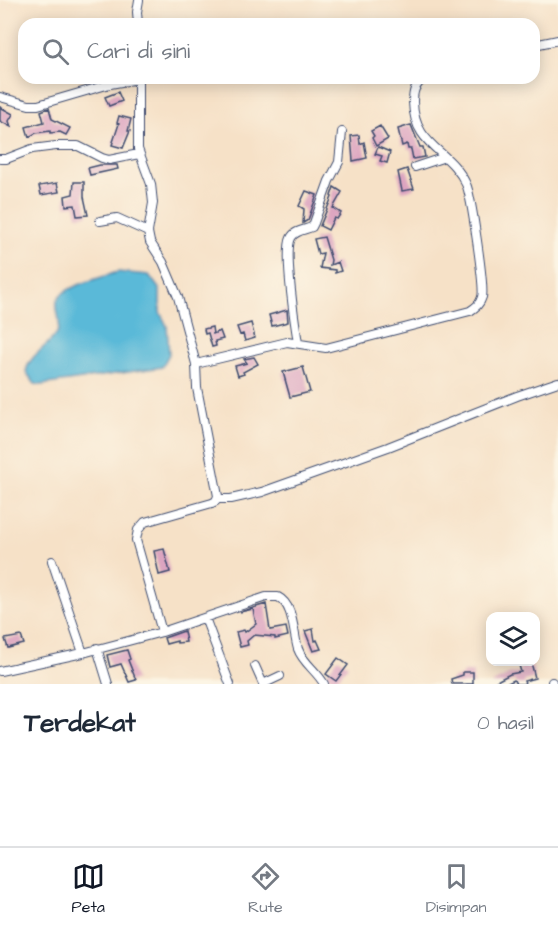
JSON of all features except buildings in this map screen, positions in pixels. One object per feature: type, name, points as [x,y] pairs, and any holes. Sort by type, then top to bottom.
[{"type":"street","points":[[137,18],[139,0]]},
{"type":"street","points":[[540,44],[558,40]]},
{"type":"street","points":[[0,98],[12,99],[28,105],[38,105],[110,84]]},
{"type":"street","points":[[138,84],[139,154],[153,195],[153,209],[147,232]]},
{"type":"street","points":[[196,364],[287,342],[326,348],[470,311],[482,300],[483,284],[469,192],[460,174],[424,138],[416,120],[413,95],[419,84]]},
{"type":"street","points":[[297,343],[289,266],[290,241],[292,236],[300,230],[310,228],[314,223],[328,181],[339,162],[342,132]]},
{"type":"street","points":[[0,159],[38,148],[56,146],[78,146],[110,160],[139,154]]},
{"type":"street","points":[[415,167],[445,157]]},
{"type":"street","points":[[100,221],[117,218],[147,232],[178,297],[196,364],[197,388],[215,473],[217,499]]},
{"type":"street","points":[[162,632],[136,540],[138,530],[145,522],[212,503],[217,499],[231,499],[262,492],[558,382]]},
{"type":"street","points":[[52,561],[83,653]]},
{"type":"street","points":[[0,671],[83,653],[162,632],[273,596],[281,598],[288,607],[301,657],[324,684]]},
{"type":"street","points":[[205,618],[230,684]]},
{"type":"street","points":[[97,648],[108,684]]},
{"type":"street","points":[[255,666],[263,684],[280,676]]},
{"type":"water","points":[[118,272],[149,275],[160,290],[160,312],[167,326],[169,354],[162,367],[35,384],[26,372],[31,361],[59,329],[57,301],[60,296],[74,287]]}]
